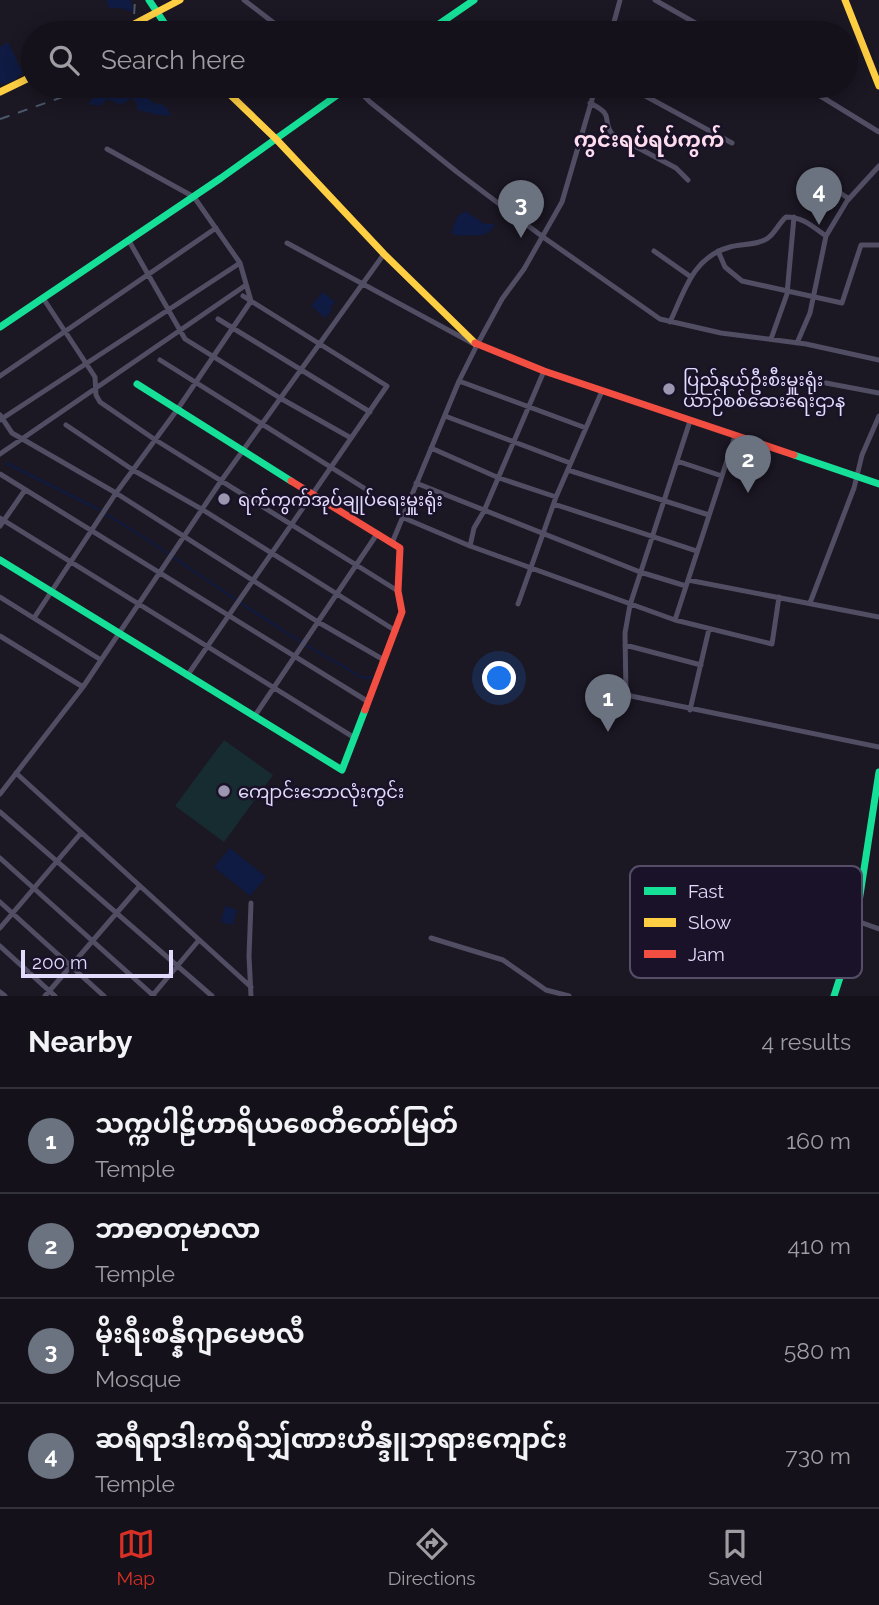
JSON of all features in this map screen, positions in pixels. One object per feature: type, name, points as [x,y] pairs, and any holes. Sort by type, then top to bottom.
[{"type":"main road","points":[[149,0],[162,21]]},
{"type":"main road","points":[[140,21],[180,0]]},
{"type":"main road","points":[[443,21],[474,0]]},
{"type":"main road","points":[[845,0],[853,21]]},
{"type":"main road","points":[[858,33],[879,86]]},
{"type":"main road","points":[[0,92],[21,82]]},
{"type":"main road","points":[[233,98],[276,139],[384,254],[477,345],[544,371],[879,484]]},
{"type":"main road","points":[[0,327],[194,197],[335,98]]},
{"type":"main road","points":[[0,560],[341,770],[402,612],[398,591],[400,548],[137,384]]},
{"type":"main road","points":[[862,887],[879,772]]},
{"type":"main road","points":[[835,996],[841,978]]},
{"type":"street","points":[[244,0],[271,21]]},
{"type":"street","points":[[614,21],[620,0]]},
{"type":"street","points":[[655,0],[692,21]]},
{"type":"street","points":[[366,98],[543,237],[660,319],[721,333],[797,343],[879,360]]},
{"type":"street","points":[[392,543],[459,381],[502,299],[543,237],[562,202],[592,98]]},
{"type":"street","points":[[649,98],[732,143]]},
{"type":"street","points":[[824,98],[879,132]]},
{"type":"street","points":[[590,103],[606,113],[609,119],[608,128],[612,134],[676,168],[688,180]]},
{"type":"street","points":[[107,149],[194,197],[240,263],[251,301]]},
{"type":"street","points":[[797,343],[810,313],[825,236],[849,199],[879,166]]},
{"type":"street","points":[[819,178],[849,199]]},
{"type":"street","points":[[670,322],[702,260],[718,251],[766,240],[784,219],[794,217],[808,223],[825,236]]},
{"type":"street","points":[[771,340],[788,290],[794,217]]},
{"type":"street","points":[[0,376],[216,229]]},
{"type":"street","points":[[738,237],[739,246]]},
{"type":"street","points":[[129,241],[185,339],[279,398],[351,438]]},
{"type":"street","points":[[287,243],[477,345]]},
{"type":"street","points":[[718,251],[725,267],[742,281],[843,303],[861,245],[879,245]]},
{"type":"street","points":[[654,251],[691,277]]},
{"type":"street","points":[[0,794],[83,687],[221,481],[384,254]]},
{"type":"street","points":[[240,263],[1,418],[12,433],[116,493],[318,622],[384,660]]},
{"type":"street","points":[[0,454],[246,285]]},
{"type":"street","points":[[187,676],[387,385],[243,296]]},
{"type":"street","points":[[43,298],[95,377],[96,395],[100,402],[154,439],[398,591]]},
{"type":"street","points":[[34,618],[116,493],[177,410],[251,301]]},
{"type":"street","points":[[218,319],[370,412]]},
{"type":"street","points":[[160,360],[365,488]]},
{"type":"street","points":[[470,546],[474,528],[499,478],[544,371]]},
{"type":"street","points":[[459,381],[586,428]]},
{"type":"street","points":[[826,383],[879,393]]},
{"type":"street","points":[[518,604],[555,501],[602,391]]},
{"type":"street","points":[[445,416],[514,442],[569,467],[709,515]]},
{"type":"street","points":[[810,603],[879,416]]},
{"type":"street","points":[[690,421],[630,605],[625,645],[625,695],[879,747]]},
{"type":"street","points":[[66,425],[134,470],[203,509],[396,631]]},
{"type":"street","points":[[675,620],[735,436]]},
{"type":"street","points":[[431,448],[555,501],[697,551]]},
{"type":"street","points":[[677,461],[722,476]]},
{"type":"street","points":[[0,474],[367,701]]},
{"type":"street","points":[[416,483],[640,572],[687,583],[779,597],[879,617]]},
{"type":"street","points":[[25,490],[1,522],[72,562],[355,738]]},
{"type":"street","points":[[404,518],[470,546],[630,605],[675,620],[772,644],[779,597]]},
{"type":"street","points":[[254,717],[356,564],[380,536],[396,535]]},
{"type":"street","points":[[0,597],[101,660]]},
{"type":"street","points":[[690,710],[709,629]]},
{"type":"street","points":[[0,636],[83,687]]},
{"type":"street","points":[[625,645],[701,665]]},
{"type":"street","points":[[16,773],[251,987]]},
{"type":"street","points":[[0,812],[212,996]]},
{"type":"street","points":[[0,928],[81,833]]},
{"type":"street","points":[[0,858],[153,996],[200,940]]},
{"type":"street","points":[[47,993],[139,887]]},
{"type":"street","points":[[0,902],[104,996]]},
{"type":"street","points":[[251,903],[251,996]]},
{"type":"street","points":[[862,923],[879,929]]},
{"type":"street","points":[[431,938],[503,960],[546,993],[569,996]]},
{"type":"street","points":[[0,946],[47,993],[55,996]]},
{"type":"street","points":[[0,992],[5,996]]},
{"type":"green space","name":"ကျောင်းဘောလုံးကွင်း","points":[[224,740],[273,775],[224,842],[175,806]]},
{"type":"water","points":[[106,0],[131,0],[133,12],[109,8]]},
{"type":"water","points":[[8,42],[21,69],[21,75],[0,85],[0,47]]},
{"type":"water","points":[[92,98],[131,98],[121,105],[107,99],[100,106],[88,104]]},
{"type":"water","points":[[131,98],[147,98],[157,105],[160,103],[167,108],[171,116],[138,110],[136,102]]},
{"type":"water","points":[[465,211],[485,224],[495,224],[488,233],[458,236],[451,233],[457,217]]},
{"type":"water","points":[[323,292],[335,302],[325,318],[311,306]]},
{"type":"water","points":[[230,848],[266,877],[250,896],[214,867]]},
{"type":"water","points":[[225,906],[237,910],[233,925],[221,922]]},
{"type":"waterway","points":[[6,463],[100,510]]},
{"type":"waterway","points":[[106,514],[235,599]]},
{"type":"waterway","points":[[241,603],[301,642]]},
{"type":"waterway","points":[[306,645],[363,678],[373,677]]},
{"type":"railway","points":[[134,21],[135,0]]},
{"type":"railway","points":[[0,119],[60,98]]},
{"type":"traffic: fast","points":[[149,0],[163,21]]},
{"type":"traffic: fast","points":[[443,21],[474,0]]},
{"type":"traffic: fast","points":[[0,327],[221,178],[333,98]]},
{"type":"traffic: fast","points":[[137,384],[291,481]]},
{"type":"traffic: fast","points":[[794,455],[879,484]]},
{"type":"traffic: fast","points":[[0,560],[342,770],[365,710]]},
{"type":"traffic: fast","points":[[862,882],[879,772]]},
{"type":"traffic: fast","points":[[834,996],[840,978]]},
{"type":"traffic: slow","points":[[140,21],[180,0]]},
{"type":"traffic: slow","points":[[845,0],[853,21]]},
{"type":"traffic: slow","points":[[858,33],[879,86]]},
{"type":"traffic: slow","points":[[0,92],[21,82]]},
{"type":"traffic: slow","points":[[233,98],[276,139],[384,254],[475,343]]},
{"type":"traffic: jam","points":[[475,343],[544,371],[794,455]]},
{"type":"traffic: jam","points":[[291,481],[400,548],[398,591],[402,612],[365,710]]},
{"type":"place","name":"ဆရီရာဒါးကရိသျှ်ဏားဟိန္ဒူဘုရားကျောင်း","points":[[819,225]]},
{"type":"place","name":"မိုးရီးစန္နီဂျာမေဗလီ","points":[[521,238]]},
{"type":"place","name":"ပြည်နယ်ဦးစီးမှူးရုံး ယာဉ်စစ်ဆေးရေးဌာန","points":[[669,389]]},
{"type":"place","name":"ဘာဓာတုမာလာ","points":[[748,493]]},
{"type":"place","name":"ရက်ကွက်အုပ်ချုပ်ရေးမှူးရုံး","points":[[224,499]]},
{"type":"place","name":"သက္ကပါဠိဟာရိယစေတီတော်မြတ်","points":[[608,732]]},
{"type":"place","name":"ကျောင်းဘောလုံးကွင်း","points":[[224,791]]},
{"type":"district","name":"ကွင်းရပ်ရပ်ကွက်","points":[[649,139]]}]
